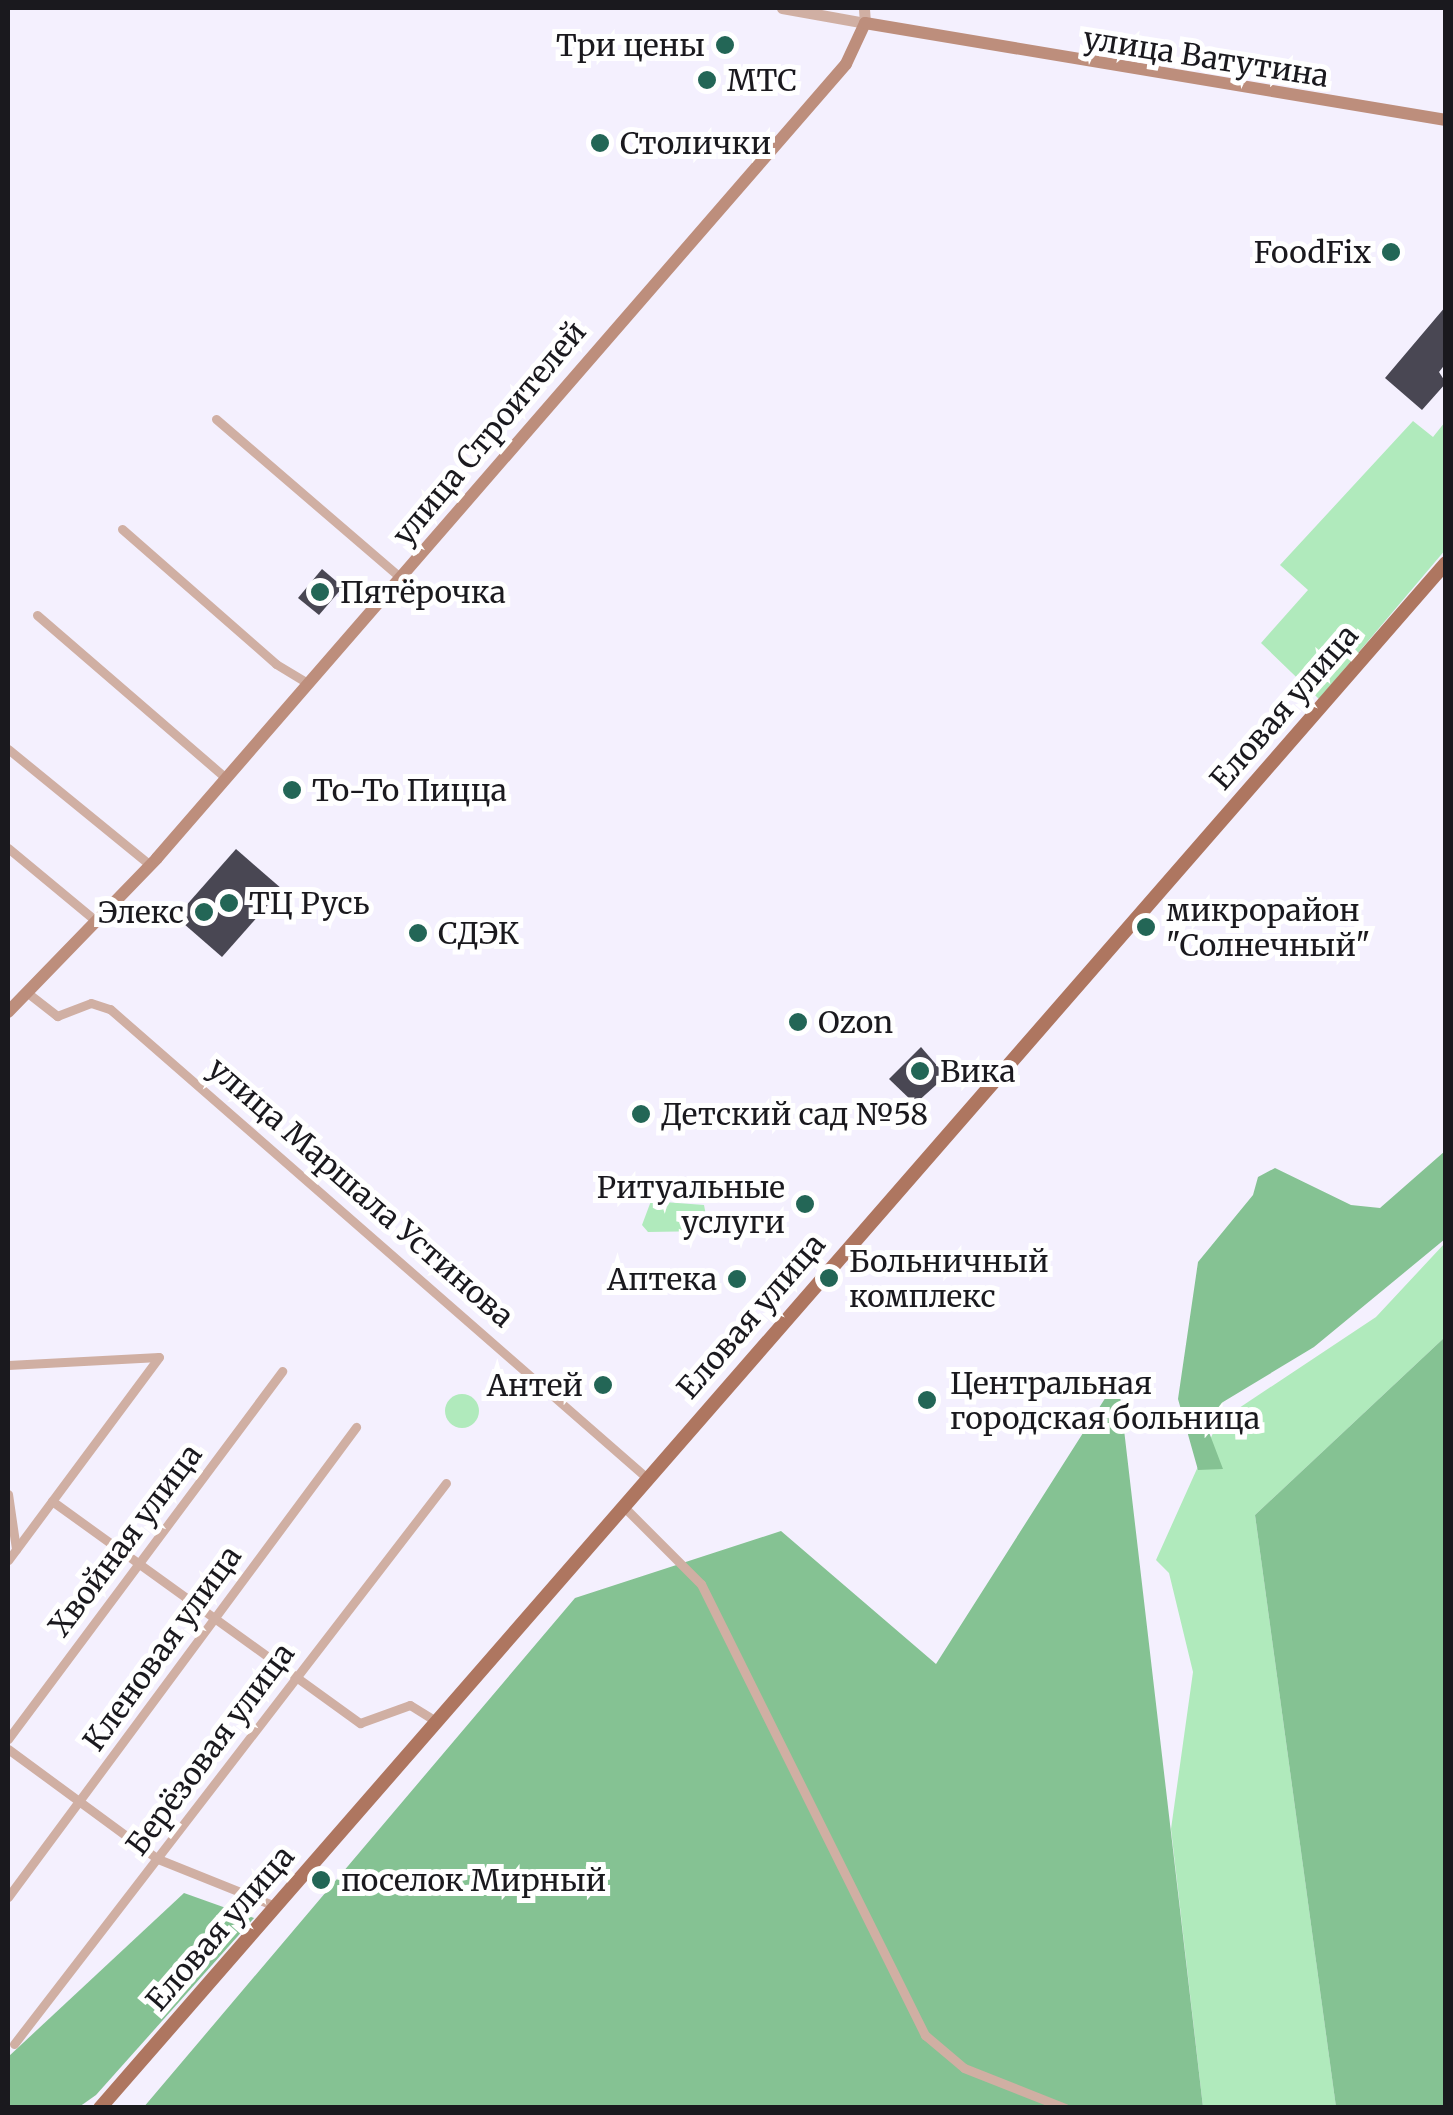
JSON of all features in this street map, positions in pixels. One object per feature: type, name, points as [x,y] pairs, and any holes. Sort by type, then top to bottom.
[{"type":"main road","name":"улица Ватутина","points":[[865,23],[1446,120]]},
{"type":"main road","name":"улица Строителей","points":[[8,1012],[150,865],[846,64],[865,23]]},
{"type":"main road","name":"Еловая улица","points":[[100,2108],[1446,563]]},
{"type":"street","name":"улица Ватутина","points":[[782,8],[865,23]]},
{"type":"street","points":[[864,8],[865,23]]},
{"type":"street","points":[[216,419],[400,577]]},
{"type":"street","points":[[122,529],[276,664],[306,682]]},
{"type":"street","points":[[37,616],[225,777]]},
{"type":"street","points":[[8,749],[150,865]]},
{"type":"street","points":[[8,848],[96,920]]},
{"type":"street","name":"улица Маршала Устинова","points":[[28,994],[56,1016],[91,1003],[110,1008],[646,1478]]},
{"type":"street","points":[[8,1366],[159,1357],[8,1560]]},
{"type":"street","name":"Хвойная улица","points":[[8,1738],[282,1371]]},
{"type":"street","name":"Кленовая улица","points":[[8,1898],[356,1427]]},
{"type":"street","name":"Берёзовая улица","points":[[14,2044],[446,1484]]},
{"type":"street","points":[[8,1494],[16,1549]]},
{"type":"street","points":[[52,1501],[294,1680],[360,1723],[410,1706],[436,1722]]},
{"type":"street","points":[[622,1505],[701,1584],[925,2035],[964,2068],[1064,2108]]},
{"type":"street","points":[[8,1748],[158,1859],[275,1906]]},
{"type":"green space","points":[[1413,421],[1433,437],[1445,422],[1446,549],[1319,699],[1261,643],[1308,590],[1280,565]]},
{"type":"green space","points":[[1445,1151],[1445,1239],[1314,1347],[1223,1402],[1207,1427],[1223,1469],[1198,1470],[1178,1399],[1198,1262],[1253,1195],[1258,1177],[1275,1168],[1351,1205],[1380,1208]]},
{"type":"green space","points":[[651,1201],[704,1205],[709,1231],[648,1232],[642,1225]]},
{"type":"green space","points":[[1445,1243],[1445,1337],[1255,1515],[1336,2107],[1203,2107],[1171,1829],[1193,1672],[1169,1573],[1156,1560],[1218,1422],[1376,1317]]},
{"type":"green space","points":[[1445,1337],[1445,2107],[1336,2107],[1255,1515]]},
{"type":"green space","points":[[1118,1378],[1203,2107],[143,2108],[575,1598],[781,1531],[936,1664]]},
{"type":"green space","points":[[462,1394],[474,1399],[479,1411],[474,1423],[462,1428],[450,1423],[445,1411],[450,1399]]},
{"type":"green space","points":[[184,1893],[254,1918],[96,2095],[79,2107],[8,2107],[8,2057]]},
{"type":"building","points":[[1446,306],[1446,363],[1439,372],[1446,383],[1422,410],[1385,378]]},
{"type":"building","name":"Пятёрочка","points":[[322,569],[343,587],[319,615],[298,598]]},
{"type":"building","name":"ТЦ Русь","points":[[236,849],[282,889],[222,957],[176,917]]},
{"type":"building","name":"Вика","points":[[921,1047],[946,1076],[915,1104],[889,1079]]},
{"type":"place","name":"Три цены","points":[[725,45]]},
{"type":"place","name":"МТС","points":[[707,80]]},
{"type":"place","name":"Столички","points":[[600,143]]},
{"type":"place","name":"FoodFix","points":[[1391,252]]},
{"type":"place","name":"Пятёрочка","points":[[320,592]]},
{"type":"place","name":"То-То Пицца","points":[[292,790]]},
{"type":"place","name":"ТЦ Русь","points":[[229,903]]},
{"type":"place","name":"Элекс","points":[[204,912]]},
{"type":"place","name":"микрорайон \"Солнечный\"","points":[[1146,927]]},
{"type":"place","name":"СДЭК","points":[[418,933]]},
{"type":"place","name":"Ozon","points":[[798,1022]]},
{"type":"place","name":"Вика","points":[[920,1071]]},
{"type":"place","name":"Детский сад №58","points":[[641,1114]]},
{"type":"place","name":"Ритуальные услуги","points":[[805,1204]]},
{"type":"place","name":"Больничный комплекс","points":[[829,1278]]},
{"type":"place","name":"Аптека","points":[[737,1279]]},
{"type":"place","name":"Антей","points":[[603,1385]]},
{"type":"place","name":"Центральная городская больница","points":[[927,1400]]},
{"type":"place","name":"поселок Мирный","points":[[321,1880]]}]
